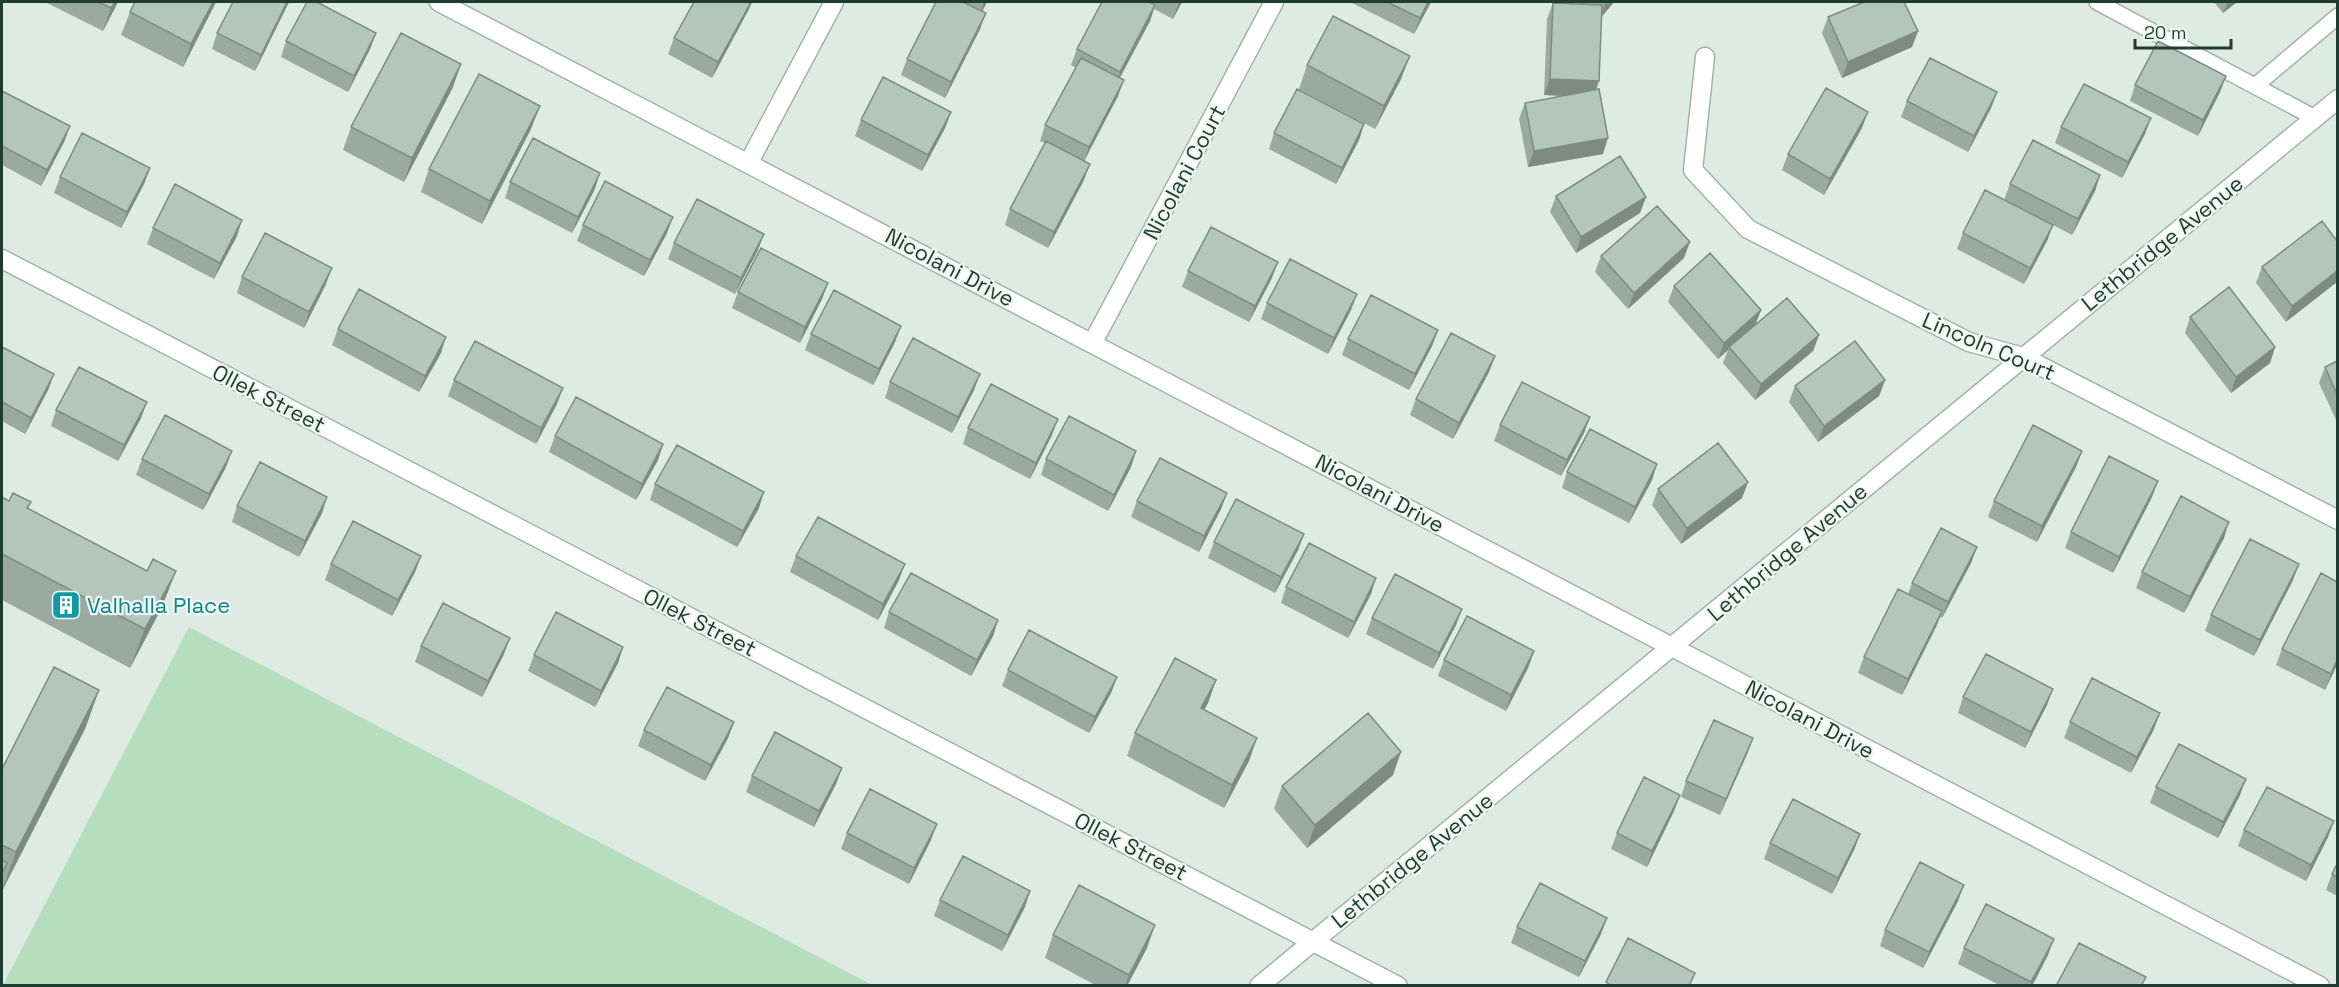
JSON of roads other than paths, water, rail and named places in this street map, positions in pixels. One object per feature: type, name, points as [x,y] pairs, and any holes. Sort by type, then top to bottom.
[{"type":"street","name":"Nicolani Drive","points":[[439,2],[749,162],[2320,986]]},
{"type":"street","points":[[749,162],[834,2]]},
{"type":"street","name":"Nicolani Court","points":[[1093,342],[1274,2]]},
{"type":"street","name":"Lincoln Court","points":[[1705,57],[1693,170],[1748,229],[1969,342],[2024,357],[2337,520]]},
{"type":"street","name":"Lethbridge Avenue","points":[[1259,986],[2337,99]]},
{"type":"street","name":"Ollek Street","points":[[2,259],[1398,986]]},
{"type":"lane","points":[[2097,2],[2315,118]]},
{"type":"lane","points":[[2255,86],[2337,16]]},
{"type":"place","name":"Valhalla Place","points":[[66,605]]}]
